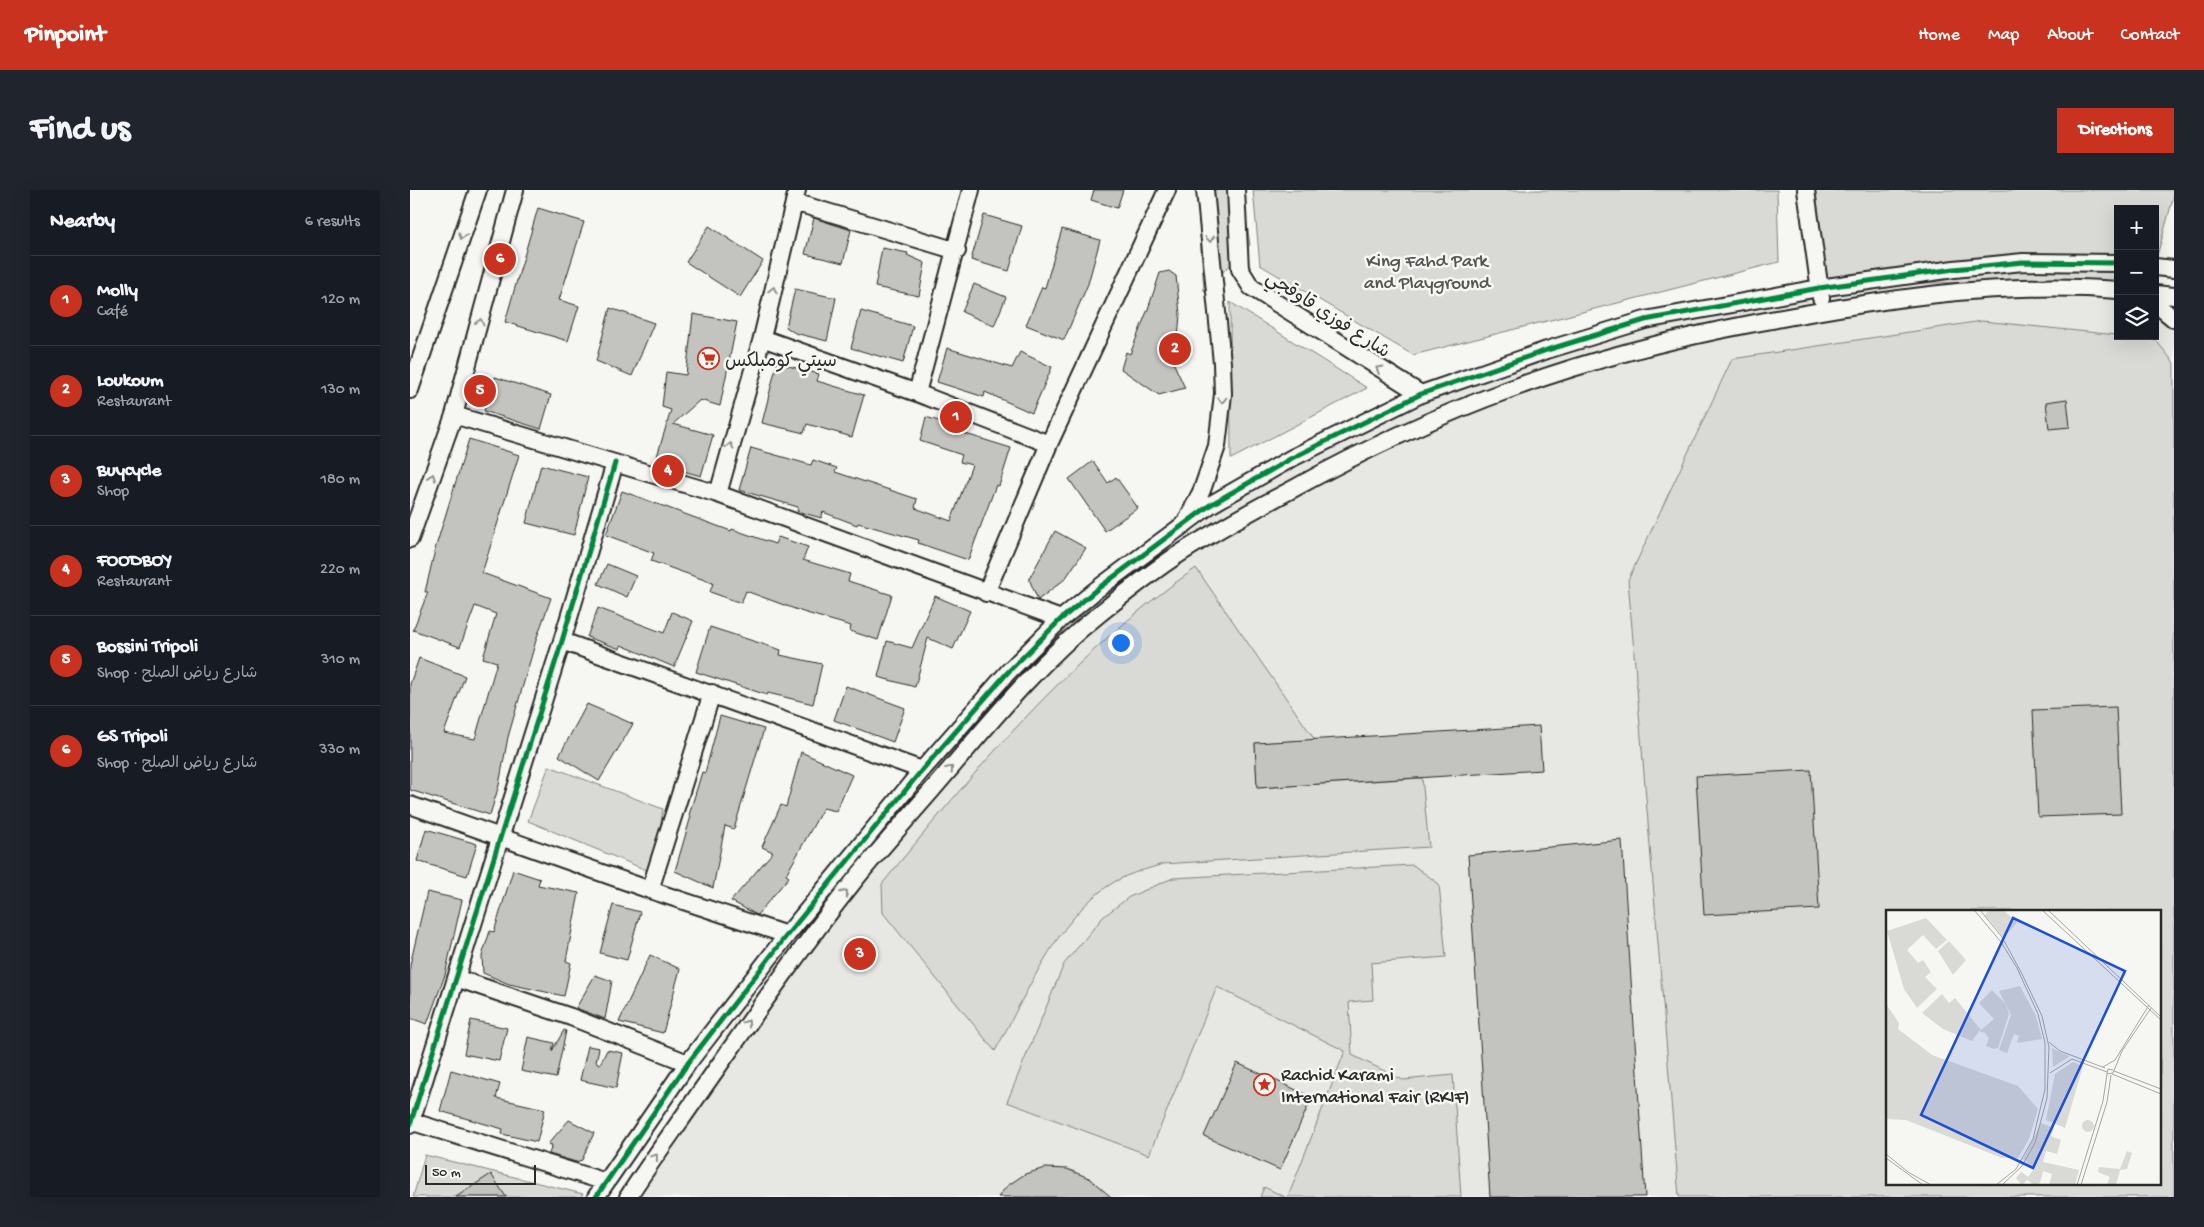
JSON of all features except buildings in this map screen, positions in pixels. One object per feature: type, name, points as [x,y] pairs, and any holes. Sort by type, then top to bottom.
[{"type":"street","points":[[410,390],[478,190]]},
{"type":"street","points":[[410,540],[454,415],[516,190]]},
{"type":"street","points":[[917,392],[957,251],[971,190]]},
{"type":"street","points":[[986,593],[1049,444],[1167,190]]},
{"type":"street","points":[[1187,520],[1211,466],[1221,423],[1222,363],[1205,190]]},
{"type":"street","name":"شارع فوزي قاوقجي","points":[[1236,190],[1240,268],[1252,287],[1260,295],[1421,394]]},
{"type":"street","points":[[1806,190],[1822,310]]},
{"type":"street","points":[[718,494],[762,338],[796,196],[957,251]]},
{"type":"street","points":[[596,1197],[688,1063],[787,935],[922,770],[1008,672],[1061,619],[1122,568],[1187,520],[1223,497],[1286,462],[1421,394],[1547,350],[1637,322],[1819,288],[1988,265],[2061,261],[2114,263]]},
{"type":"street","points":[[2159,267],[2174,269]]},
{"type":"street","points":[[1213,273],[1218,276],[1229,277],[1240,268]]},
{"type":"street","points":[[628,1197],[761,1004],[857,878],[1027,682],[1082,629],[1158,569],[1216,531],[1314,477],[1420,424],[1484,398],[1576,366],[1652,345],[1822,310],[1996,289],[2070,288],[2114,290]]},
{"type":"street","points":[[2159,294],[2174,296]]},
{"type":"street","points":[[2159,307],[2174,319]]},
{"type":"street","points":[[762,338],[917,392],[1049,444]]},
{"type":"street","points":[[454,415],[718,494],[1061,619]]},
{"type":"street","points":[[606,1182],[410,1122],[562,641],[615,463]]},
{"type":"street","points":[[562,641],[712,693],[922,770]]},
{"type":"street","points":[[650,890],[712,693]]},
{"type":"street","points":[[410,805],[650,890],[787,935]]},
{"type":"street","points":[[456,978],[571,1017],[688,1063]]},
{"type":"shaded area","points":[[2020,282],[2114,289],[2114,340],[2159,340],[2159,296],[2174,298],[2174,1197],[624,1197],[735,1021],[822,911],[879,844],[1153,564],[1224,506],[1292,458],[1530,351],[1818,290],[1919,283]]},
{"type":"green space","points":[[1197,190],[1242,190],[1250,245],[1204,291]]},
{"type":"green space","name":"King Fahd Park and Playground","points":[[1253,190],[1777,190],[1779,262],[1413,355],[1260,265]]},
{"type":"green space","points":[[1810,190],[2174,190],[2159,249],[2159,205],[2114,205],[2114,289],[2020,282],[1919,283],[1818,290]]},
{"type":"green space","points":[[1230,302],[1367,388],[1231,459]]},
{"type":"green space","points":[[1982,321],[2114,335],[2114,340],[2156,340],[2174,363],[2174,1197],[1679,1197],[1628,580],[1732,359]]},
{"type":"green space","points":[[1196,568],[1315,740],[1255,743],[1257,788],[1422,778],[1429,847],[1163,864],[1126,876],[1104,889],[1083,907],[1065,928],[1034,978],[995,1051],[883,913],[882,884],[990,756],[1067,675],[1151,601]]},
{"type":"green space","points":[[549,766],[663,809],[654,865],[651,872],[528,821]]},
{"type":"green space","points":[[1413,865],[1439,884],[1446,957],[1371,963],[1373,1000],[1349,1002],[1352,1055],[1403,1080],[1453,1075],[1461,1197],[1288,1197],[1345,1051],[1217,987],[1149,1155],[1007,1102],[1064,964],[1103,917],[1129,897],[1173,878]]},
{"type":"green space","points":[[425,1155],[583,1194],[581,1197],[413,1197]]},
{"type":"green space","points":[[1264,1187],[1285,1197],[1260,1197]]},
{"type":"cycle path","points":[[596,1197],[688,1063],[787,935],[922,770],[1008,672],[1061,619],[1096,590],[1210,505],[1292,458],[1421,394],[1547,350],[1645,320],[1819,288],[1954,269],[2023,262],[2114,263]]},
{"type":"cycle path","points":[[410,1125],[562,641],[615,463]]},
{"type":"place","name":"GS Tripoli","points":[[500,259]]},
{"type":"place","name":"Loukoum","points":[[1175,349]]},
{"type":"place","name":"سيتي كومبلكس","points":[[709,359]]},
{"type":"place","name":"Bossini Tripoli","points":[[480,391]]},
{"type":"place","name":"Molly","points":[[956,417]]},
{"type":"place","name":"FOODBOY","points":[[668,471]]},
{"type":"place","name":"Buycycle","points":[[860,954]]},
{"type":"place","name":"Rachid Karami International Fair (RKIF)","points":[[1265,1084]]}]
